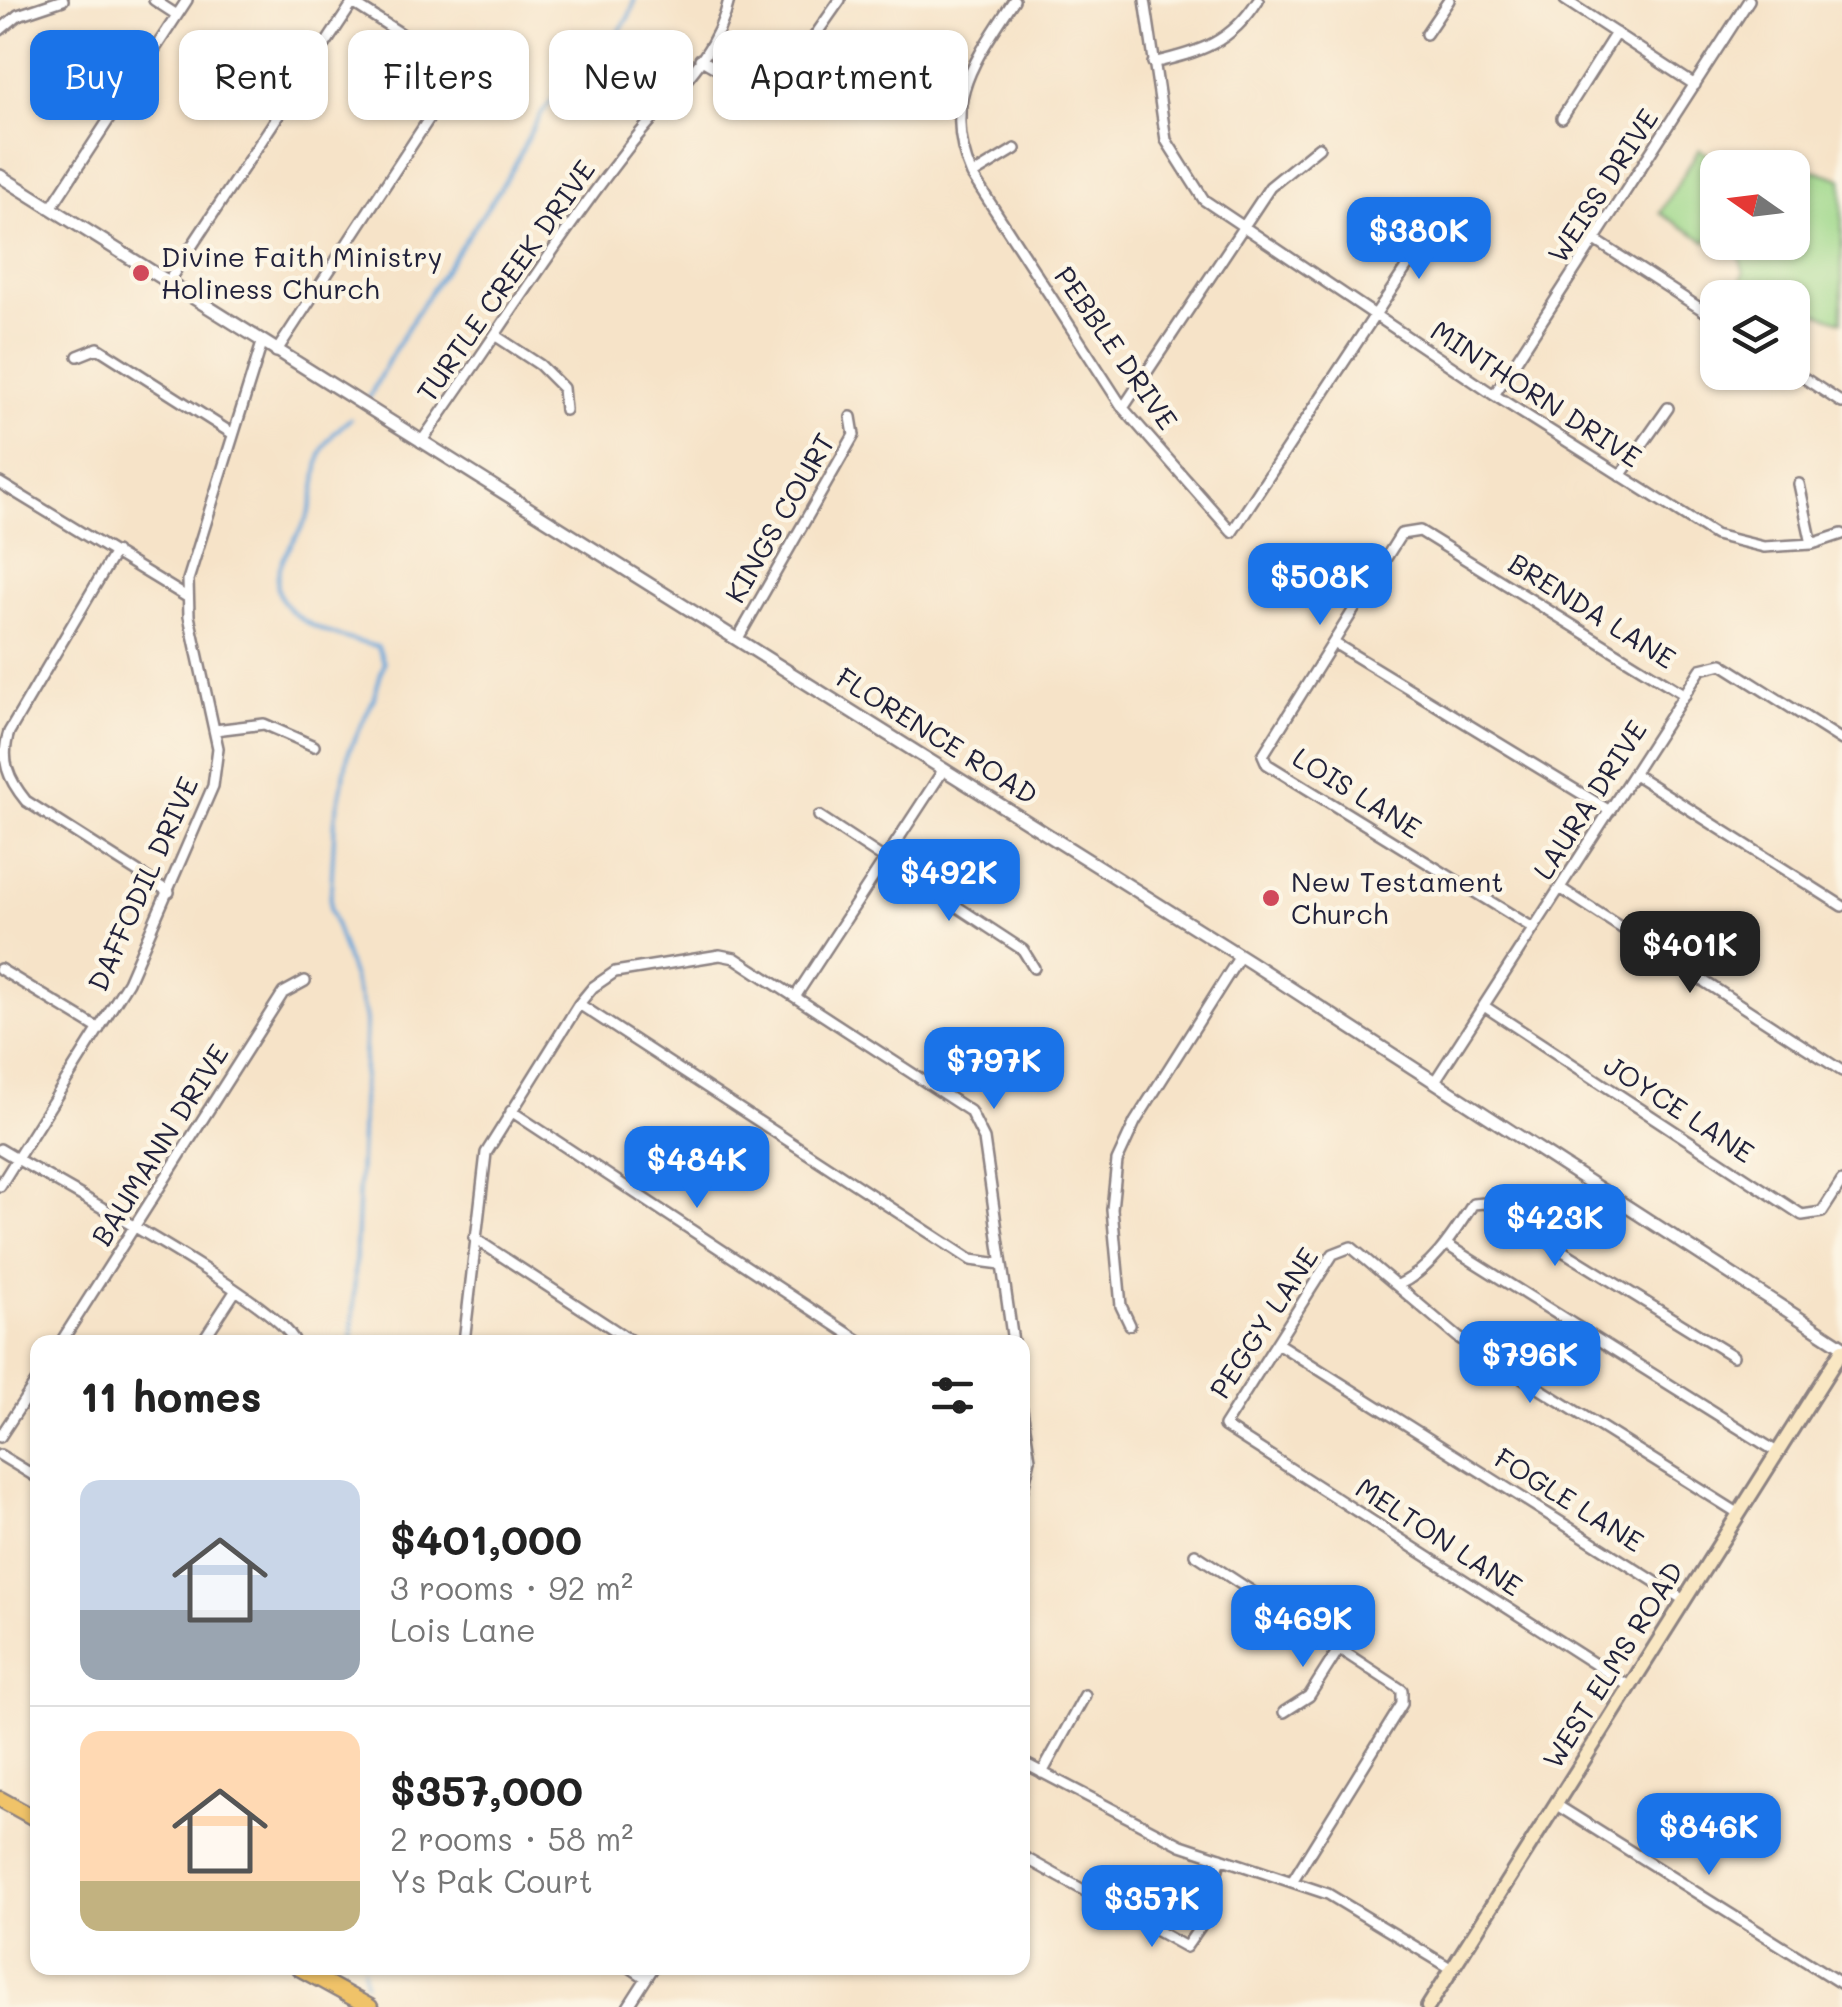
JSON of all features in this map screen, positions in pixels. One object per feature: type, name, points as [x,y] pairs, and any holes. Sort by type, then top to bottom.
[{"type":"highway","points":[[0,1799],[30,1816]]},
{"type":"highway","points":[[312,1975],[370,2007]]},
{"type":"main road","name":"WEST ELMS ROAD","points":[[1428,2007],[1842,1348]]},
{"type":"street","points":[[0,30],[18,15],[63,0]]},
{"type":"street","points":[[154,0],[177,14]]},
{"type":"street","points":[[51,208],[187,0]]},
{"type":"street","name":"TURTLE CREEK DRIVE","points":[[421,442],[626,150],[681,89],[729,0]]},
{"type":"street","points":[[700,59],[772,97],[840,0]]},
{"type":"street","name":"PEBBLE DRIVE","points":[[1014,0],[972,65],[962,92],[958,125],[961,150],[972,174],[1124,408],[1232,532],[1374,315]]},
{"type":"street","name":"MINTHORN DRIVE","points":[[1145,0],[1159,116],[1178,164],[1204,200],[1241,229],[1715,535],[1764,547],[1812,544],[1842,534]]},
{"type":"street","points":[[1153,63],[1198,53],[1221,42],[1244,22],[1258,0]]},
{"type":"street","points":[[1426,34],[1448,0]]},
{"type":"street","points":[[1565,0],[1695,85]]},
{"type":"street","name":"WEISS DRIVE","points":[[1494,395],[1749,0]]},
{"type":"street","points":[[168,282],[353,1],[450,65],[455,72],[453,82],[276,352]]},
{"type":"street","points":[[1562,118],[1616,34]]},
{"type":"street","points":[[1124,408],[1270,187],[1319,147]]},
{"type":"street","points":[[972,174],[1015,149]]},
{"type":"street","name":"FLORENCE ROAD","points":[[0,177],[1240,956],[1842,1348]]},
{"type":"street","points":[[1374,315],[1433,226]]},
{"type":"street","points":[[1595,240],[1700,308]]},
{"type":"street","points":[[496,336],[540,365],[563,388],[564,410]]},
{"type":"street","name":"DAFFODIL DRIVE","points":[[0,1186],[128,982],[213,786],[218,760],[215,730],[187,598],[188,580],[262,343]]},
{"type":"street","points":[[78,356],[98,348],[233,434]]},
{"type":"street","points":[[1810,382],[1842,403]]},
{"type":"street","points":[[1620,476],[1668,408]]},
{"type":"street","name":"KINGS COURT","points":[[737,640],[854,435],[851,417]]},
{"type":"street","points":[[0,483],[187,598]]},
{"type":"street","points":[[1798,484],[1812,544]]},
{"type":"street","name":"BRENDA LANE","points":[[1334,643],[1402,534],[1420,530],[1685,695],[1702,670],[1722,664],[1842,740]]},
{"type":"street","points":[[116,552],[10,732],[5,762],[12,784],[26,801],[170,892]]},
{"type":"street","points":[[1334,643],[1610,811]]},
{"type":"street","name":"LOIS LANE","points":[[1334,643],[1263,756],[1266,764],[1534,928]]},
{"type":"street","name":"LAURA DRIVE","points":[[1435,1081],[1685,695]]},
{"type":"street","points":[[215,730],[264,724],[314,746]]},
{"type":"street","points":[[795,997],[944,769]]},
{"type":"street","points":[[1634,774],[1842,906]]},
{"type":"street","points":[[819,816],[1023,950],[1034,968]]},
{"type":"street","points":[[1560,888],[1842,1072]]},
{"type":"street","points":[[465,1335],[481,1170],[511,1111],[579,1004],[593,987],[616,972],[720,955],[735,958],[970,1111],[984,1139],[1012,1335]]},
{"type":"street","points":[[1130,1325],[1121,1306],[1112,1209],[1117,1161],[1134,1122],[1240,956]]},
{"type":"street","points":[[0,969],[99,1029]]},
{"type":"street","name":"BAUMANN DRIVE","points":[[66,1335],[283,993],[305,982]]},
{"type":"street","points":[[579,1004],[971,1260],[1001,1264]]},
{"type":"street","name":"JOYCE LANE","points":[[1484,1006],[1802,1214],[1822,1212],[1842,1181]]},
{"type":"street","points":[[511,1111],[850,1335]]},
{"type":"street","points":[[0,1149],[236,1290],[272,1314],[289,1335]]},
{"type":"street","points":[[1734,1356],[1485,1203],[1473,1204],[1447,1245],[1411,1279],[1398,1285],[1459,1338],[1738,1512]]},
{"type":"street","points":[[474,1238],[622,1335]]},
{"type":"street","points":[[1447,1245],[1776,1452]]},
{"type":"street","name":"PEGGY LANE","points":[[1224,1426],[1333,1254],[1351,1247],[1398,1285]]},
{"type":"street","points":[[207,1335],[236,1290]]},
{"type":"street","name":"FOGLE LANE","points":[[1278,1343],[1684,1600]]},
{"type":"street","points":[[0,1437],[30,1391]]},
{"type":"street","name":"MELTON LANE","points":[[1224,1426],[1629,1686]]},
{"type":"street","points":[[0,1455],[30,1473]]},
{"type":"street","points":[[1195,1554],[1398,1683],[1403,1697],[1293,1880]]},
{"type":"street","points":[[1284,1712],[1309,1696],[1340,1647]]},
{"type":"street","points":[[1042,1773],[1085,1695]]},
{"type":"street","points":[[1030,1766],[1159,1835],[1293,1880],[1359,1910],[1452,1969]]},
{"type":"street","points":[[1555,1804],[1842,1984]]},
{"type":"street","points":[[1030,1860],[1186,1947],[1202,1924],[1221,1858]]},
{"type":"street","points":[[642,1975],[646,1978]]},
{"type":"street","points":[[628,2007],[648,1975]]},
{"type":"green space","points":[[1699,149],[1701,150],[1700,238],[1660,213]]},
{"type":"green space","points":[[1810,171],[1842,179],[1842,321],[1810,311],[1810,280],[1742,280],[1740,260],[1810,260]]},
{"type":"waterway","points":[[369,398],[417,312],[513,169],[541,113],[612,40],[631,13],[634,0]]},
{"type":"waterway","points":[[350,419],[323,449],[311,507],[282,562],[278,588],[295,614],[328,632],[378,647],[384,663],[374,698],[349,751],[335,818],[330,908],[366,1018],[352,1335]]},
{"type":"waterway","points":[[364,1975],[365,1982]]},
{"type":"place","name":"Divine Faith Ministry Holiness Church","points":[[141,273]]},
{"type":"place","name":"New Testament Church","points":[[1271,898]]}]
